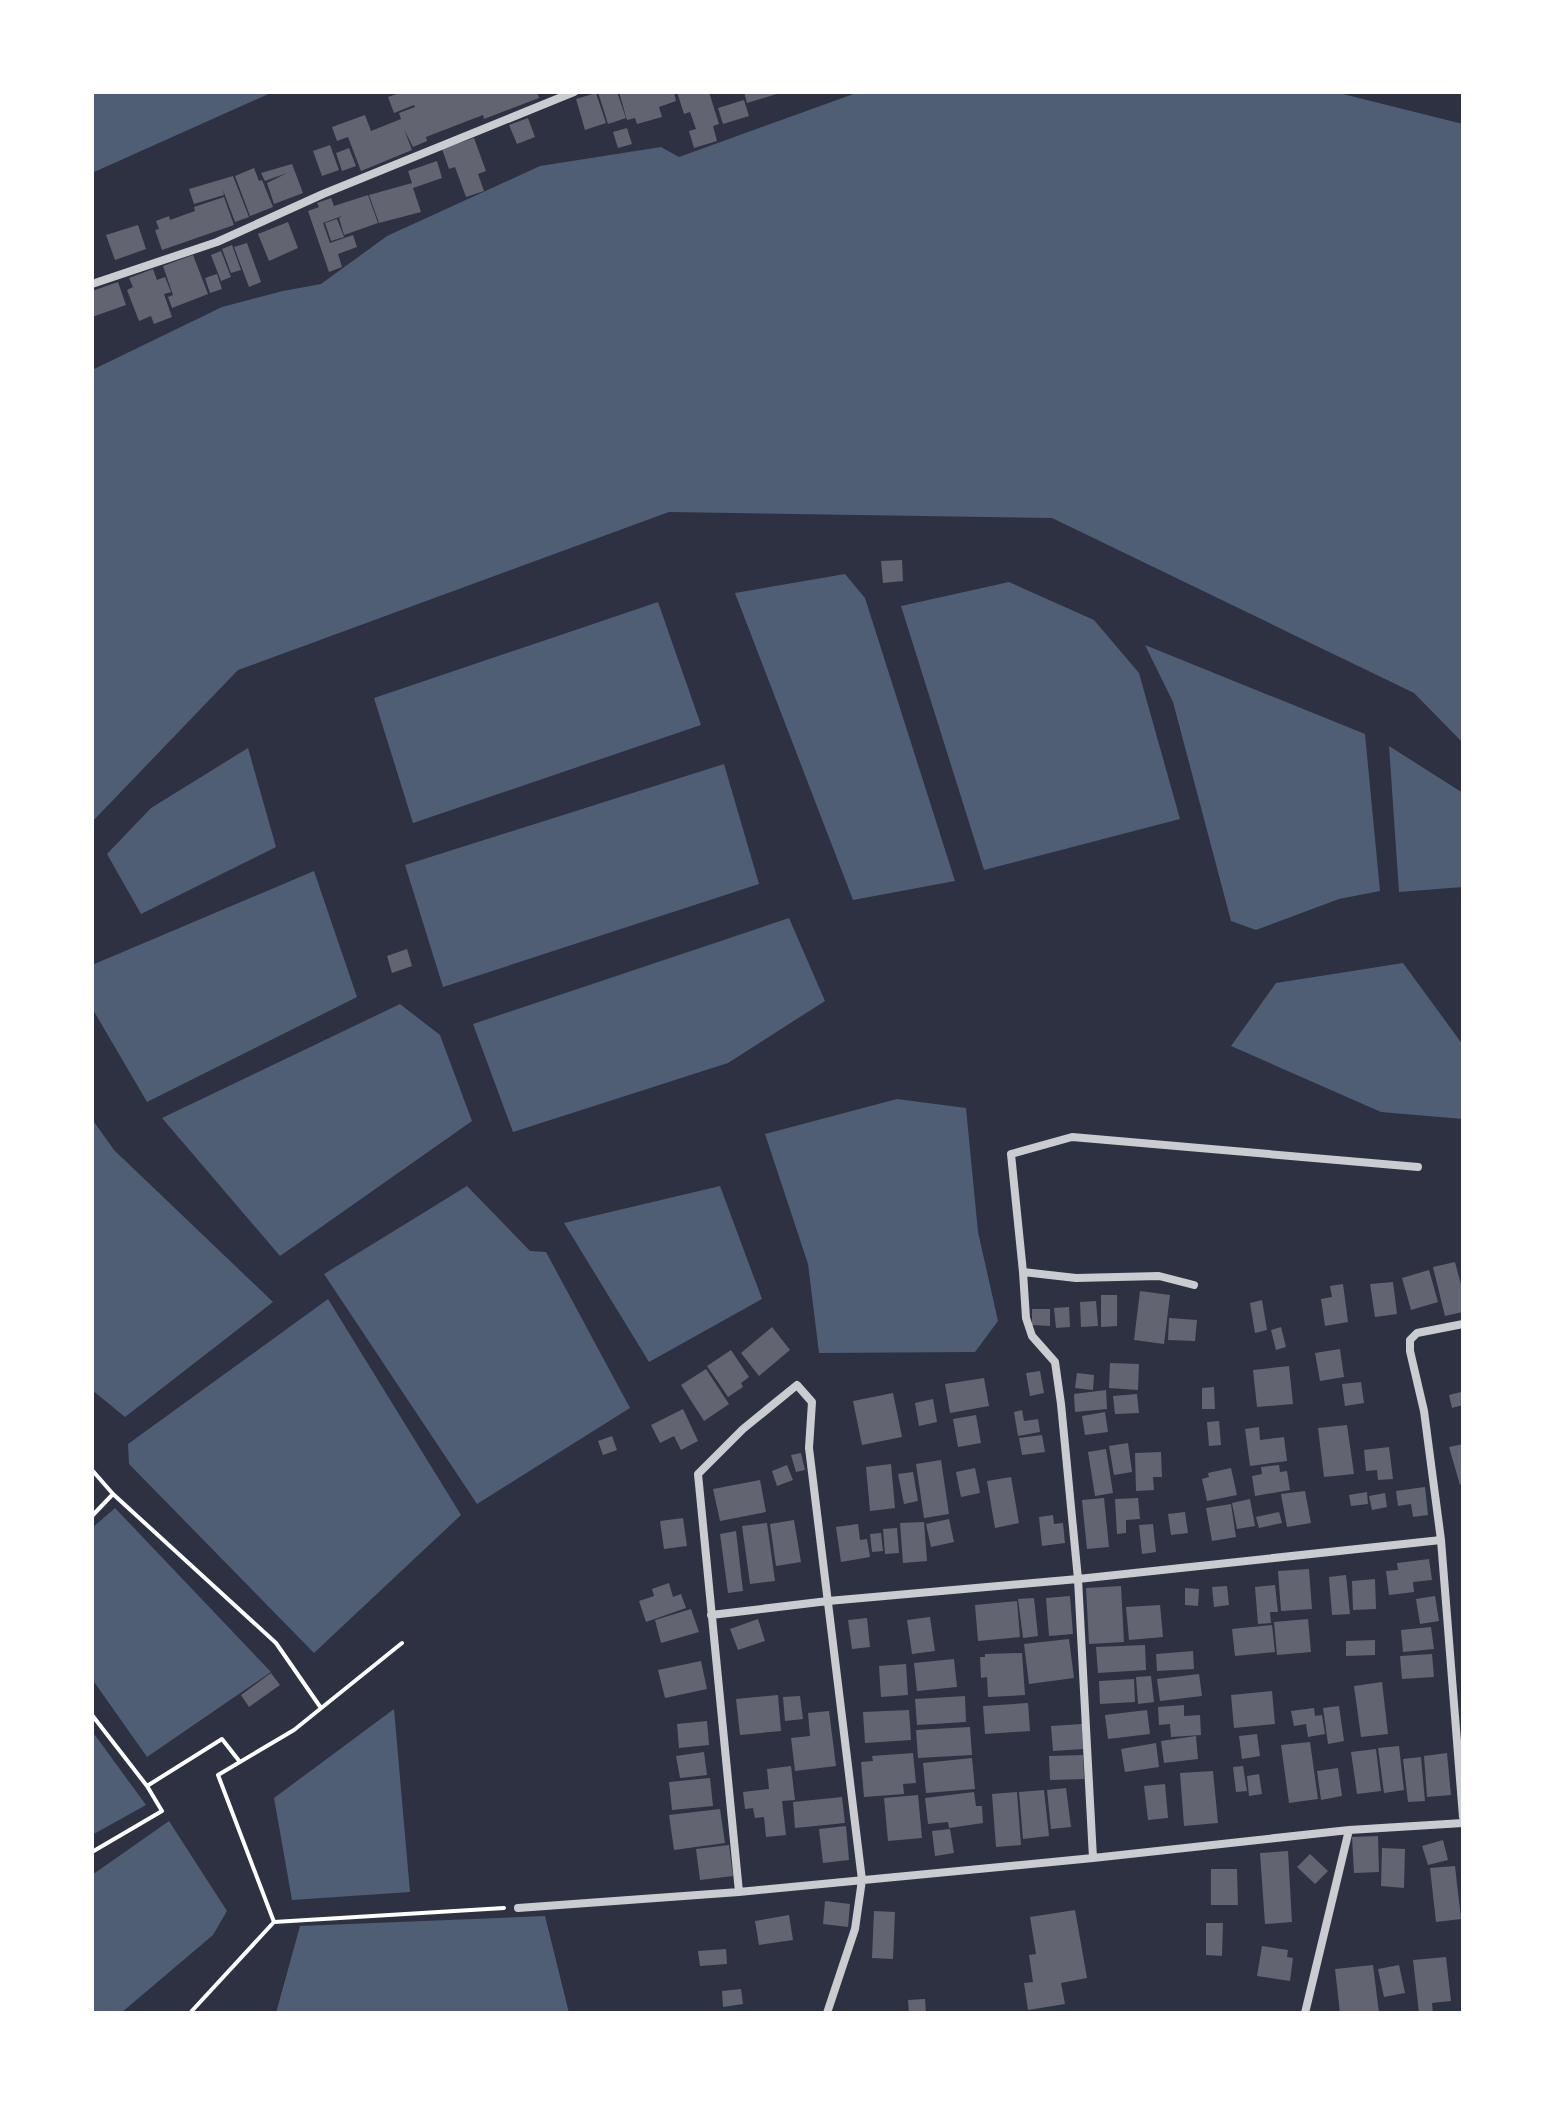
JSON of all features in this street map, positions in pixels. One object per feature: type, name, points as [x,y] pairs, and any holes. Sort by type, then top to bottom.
[{"type":"street","points":[[92,284],[217,242],[323,194],[574,92]]},
{"type":"street","points":[[1093,1858],[1078,1579],[1055,1362],[1032,1336],[1026,1318],[1011,1154],[1072,1137],[1418,1167]]},
{"type":"street","points":[[1023,1272],[1076,1278],[1159,1276],[1194,1285]]},
{"type":"street","points":[[518,1908],[739,1892],[1463,1820],[1441,1540],[1424,1411],[1410,1340],[1417,1333],[1463,1324]]},
{"type":"street","points":[[739,1892],[698,1474],[743,1429],[797,1385],[812,1402],[809,1448],[862,1880],[855,1929],[827,2013]]},
{"type":"street","points":[[711,1615],[1441,1540]]},
{"type":"street","points":[[1305,2013],[1349,1830]]},
{"type":"path","points":[[92,1470],[113,1494],[276,1643],[321,1708]]},
{"type":"path","points":[[92,1516],[113,1494]]},
{"type":"path","points":[[274,1922],[218,1775],[294,1730],[402,1643]]},
{"type":"path","points":[[92,1715],[147,1786],[162,1811],[92,1852]]},
{"type":"path","points":[[147,1786],[222,1739],[240,1762]]},
{"type":"path","points":[[190,2013],[274,1922],[518,1908]]},
{"type":"water","points":[[92,92],[273,92],[92,173]]},
{"type":"water","points":[[859,92],[1335,92],[1463,124],[1463,743],[1414,693],[1052,518],[669,512],[238,670],[92,822],[92,370],[222,307],[321,284],[387,236],[540,166],[661,147],[679,157]]},
{"type":"water","points":[[845,574],[865,598],[955,881],[853,900],[735,593]]},
{"type":"water","points":[[1009,582],[1094,620],[1139,673],[1180,819],[984,870],[901,606]]},
{"type":"water","points":[[658,602],[701,725],[413,823],[374,698]]},
{"type":"water","points":[[1145,645],[1365,734],[1380,891],[1339,899],[1256,930],[1231,921],[1173,702]]},
{"type":"water","points":[[1389,746],[1463,793],[1463,887],[1399,892]]},
{"type":"water","points":[[248,748],[276,847],[141,914],[107,854],[151,808]]},
{"type":"water","points":[[724,764],[759,884],[443,987],[405,865]]},
{"type":"water","points":[[314,871],[357,997],[147,1102],[92,1008],[92,965]]},
{"type":"water","points":[[789,918],[825,1001],[728,1063],[513,1132],[473,1024]]},
{"type":"water","points":[[1403,963],[1463,1045],[1463,1119],[1381,1112],[1231,1046],[1276,983]]},
{"type":"water","points":[[400,1004],[440,1035],[472,1121],[280,1256],[162,1118]]},
{"type":"water","points":[[897,1099],[966,1108],[978,1232],[998,1321],[975,1352],[819,1353],[808,1264],[765,1134]]},
{"type":"water","points":[[92,1119],[114,1150],[273,1302],[125,1417],[92,1390]]},
{"type":"water","points":[[467,1186],[530,1251],[546,1252],[630,1408],[477,1504],[324,1274]]},
{"type":"water","points":[[720,1186],[762,1299],[649,1362],[564,1223]]},
{"type":"water","points":[[328,1299],[461,1515],[314,1653],[129,1464],[128,1444]]},
{"type":"water","points":[[115,1508],[271,1672],[147,1757],[92,1679],[92,1528]]},
{"type":"water","points":[[394,1709],[410,1892],[292,1900],[274,1798]]},
{"type":"water","points":[[92,1731],[146,1805],[92,1835]]},
{"type":"water","points":[[169,1821],[227,1911],[213,1935],[121,2013],[92,2013],[92,1875]]},
{"type":"water","points":[[545,1916],[569,2013],[276,2013],[300,1926]]},
{"type":"building","points":[[402,92],[537,92],[539,98],[426,137],[427,141],[413,147],[404,129],[412,150],[361,171],[348,137],[337,141],[332,127],[365,115],[371,131],[401,119],[399,113],[414,105],[394,113],[388,97]]},
{"type":"building","points":[[598,92],[617,92],[626,118],[608,124]]},
{"type":"building","points":[[619,92],[674,92],[676,101],[659,107],[662,117],[637,124],[635,118],[627,120]]},
{"type":"building","points":[[677,92],[709,92],[719,124],[713,126],[717,141],[694,148],[689,131],[696,129],[690,112],[684,114]]},
{"type":"building","points":[[744,92],[780,92],[780,93],[747,103]]},
{"type":"building","points":[[596,93],[606,123],[585,130],[576,99]]},
{"type":"building","points":[[744,100],[749,116],[723,124],[718,108]]},
{"type":"building","points":[[528,118],[535,137],[517,144],[509,125]]},
{"type":"building","points":[[627,128],[632,144],[618,148],[613,132]]},
{"type":"building","points":[[474,138],[486,171],[478,174],[484,191],[466,197],[455,167],[449,169],[442,149]]},
{"type":"building","points":[[330,145],[339,170],[322,176],[313,151]]},
{"type":"building","points":[[349,148],[356,166],[342,171],[336,153]]},
{"type":"building","points":[[437,161],[442,178],[413,188],[421,212],[379,223],[369,195],[412,183],[408,171]]},
{"type":"building","points":[[292,164],[303,193],[274,204],[267,183],[287,173],[265,181],[261,173]]},
{"type":"building","points":[[254,168],[273,207],[250,216],[235,176]]},
{"type":"building","points":[[233,176],[249,217],[235,222],[223,190],[224,195],[194,204],[189,189]]},
{"type":"building","points":[[368,195],[378,223],[344,235],[339,218],[342,216],[323,223],[330,243],[353,235],[357,247],[338,254],[342,267],[329,272],[308,211],[319,207],[317,203],[331,198],[334,206]]},
{"type":"building","points":[[224,197],[234,225],[162,250],[155,230],[159,229],[156,221],[169,216],[170,220],[195,211],[194,207]]},
{"type":"building","points":[[337,219],[344,237],[331,241],[325,223]]},
{"type":"building","points":[[288,222],[298,248],[269,261],[258,234]]},
{"type":"building","points":[[138,225],[146,249],[115,260],[106,235]]},
{"type":"building","points":[[247,243],[261,282],[249,287],[234,247]]},
{"type":"building","points":[[232,245],[241,270],[231,273],[222,249]]},
{"type":"building","points":[[221,251],[231,277],[221,281],[211,255]]},
{"type":"building","points":[[193,255],[208,294],[172,308],[168,297],[173,295],[163,266]]},
{"type":"building","points":[[153,269],[157,280],[165,277],[171,292],[164,294],[172,317],[154,324],[151,316],[139,321],[127,290],[133,287],[129,278]]},
{"type":"building","points":[[217,274],[222,289],[210,293],[205,278]]},
{"type":"building","points":[[118,282],[126,305],[92,317],[92,291]]},
{"type":"building","points":[[902,560],[903,581],[883,583],[881,561]]},
{"type":"building","points":[[407,949],[412,966],[392,973],[387,956]]},
{"type":"building","points":[[1455,1262],[1463,1292],[1463,1312],[1445,1316],[1433,1267]]},
{"type":"building","points":[[1429,1270],[1438,1302],[1411,1310],[1402,1278]]},
{"type":"building","points":[[1393,1282],[1397,1314],[1375,1317],[1370,1284]]},
{"type":"building","points":[[1343,1284],[1348,1322],[1325,1326],[1321,1299],[1332,1297],[1330,1286]]},
{"type":"building","points":[[1140,1291],[1170,1295],[1164,1344],[1134,1340]]},
{"type":"building","points":[[1101,1295],[1117,1295],[1117,1326],[1101,1327]]},
{"type":"building","points":[[1262,1300],[1267,1330],[1255,1333],[1250,1303]]},
{"type":"building","points":[[1096,1301],[1098,1326],[1081,1327],[1080,1302]]},
{"type":"building","points":[[1069,1307],[1070,1327],[1056,1328],[1054,1308]]},
{"type":"building","points":[[1032,1309],[1050,1309],[1050,1326],[1032,1325]]},
{"type":"building","points":[[1169,1318],[1197,1320],[1195,1341],[1168,1340]]},
{"type":"building","points":[[772,1327],[790,1350],[759,1376],[741,1353]]},
{"type":"building","points":[[1281,1327],[1286,1347],[1276,1350],[1271,1330]]},
{"type":"building","points":[[1340,1349],[1344,1377],[1320,1381],[1315,1353]]},
{"type":"building","points":[[731,1350],[749,1377],[741,1383],[743,1387],[728,1397],[707,1366]]},
{"type":"building","points":[[1110,1363],[1139,1364],[1138,1390],[1109,1388]]},
{"type":"building","points":[[1289,1366],[1293,1404],[1257,1407],[1253,1370]]},
{"type":"building","points":[[706,1369],[729,1404],[704,1421],[681,1385]]},
{"type":"building","points":[[1040,1371],[1044,1393],[1030,1396],[1026,1373]]},
{"type":"building","points":[[1077,1373],[1094,1375],[1093,1390],[1075,1388]]},
{"type":"building","points":[[984,1378],[989,1406],[950,1413],[945,1384]]},
{"type":"building","points":[[1361,1382],[1364,1403],[1345,1406],[1342,1384]]},
{"type":"building","points":[[1214,1387],[1215,1409],[1202,1409],[1202,1388]]},
{"type":"building","points":[[1106,1390],[1107,1409],[1075,1412],[1074,1394]]},
{"type":"building","points":[[1461,1392],[1463,1405],[1452,1408],[1449,1395]]},
{"type":"building","points":[[893,1393],[902,1437],[862,1445],[853,1401]]},
{"type":"building","points":[[1137,1394],[1139,1413],[1115,1414],[1113,1396]]},
{"type":"building","points":[[933,1399],[937,1422],[919,1426],[915,1403]]},
{"type":"building","points":[[683,1409],[698,1441],[681,1450],[674,1436],[660,1443],[651,1425]]},
{"type":"building","points":[[1022,1410],[1024,1421],[1038,1419],[1040,1432],[1018,1436],[1014,1412]]},
{"type":"building","points":[[1105,1412],[1108,1432],[1085,1435],[1082,1416]]},
{"type":"building","points":[[976,1415],[981,1443],[958,1447],[953,1419]]},
{"type":"building","points":[[1219,1421],[1221,1445],[1209,1446],[1207,1422]]},
{"type":"building","points":[[1347,1425],[1354,1474],[1324,1477],[1318,1428]]},
{"type":"building","points":[[1259,1427],[1260,1440],[1284,1437],[1287,1461],[1250,1466],[1245,1429]]},
{"type":"building","points":[[1042,1435],[1045,1452],[1022,1455],[1019,1438]]},
{"type":"building","points":[[612,1436],[617,1450],[603,1455],[598,1441]]},
{"type":"building","points":[[1128,1443],[1132,1472],[1114,1475],[1109,1446]]},
{"type":"building","points":[[1463,1444],[1463,1484],[1460,1485],[1449,1447]]},
{"type":"building","points":[[1389,1447],[1393,1479],[1378,1480],[1377,1470],[1366,1471],[1364,1450]]},
{"type":"building","points":[[1106,1449],[1113,1493],[1095,1496],[1088,1452]]},
{"type":"building","points":[[1161,1452],[1162,1477],[1153,1477],[1154,1490],[1136,1491],[1135,1453]]},
{"type":"building","points":[[801,1453],[805,1470],[796,1472],[791,1455]]},
{"type":"building","points":[[941,1460],[949,1514],[924,1518],[916,1464]]},
{"type":"building","points":[[891,1464],[895,1508],[870,1511],[866,1467]]},
{"type":"building","points":[[787,1465],[793,1480],[777,1486],[772,1471]]},
{"type":"building","points":[[1279,1465],[1280,1472],[1287,1471],[1290,1490],[1255,1496],[1252,1476],[1262,1474],[1261,1467]]},
{"type":"building","points":[[975,1468],[980,1493],[961,1497],[956,1472]]},
{"type":"building","points":[[1231,1468],[1237,1495],[1207,1501],[1202,1479],[1209,1477],[1208,1473]]},
{"type":"building","points":[[913,1472],[918,1501],[904,1504],[898,1474]]},
{"type":"building","points":[[1011,1477],[1019,1523],[995,1528],[987,1481]]},
{"type":"building","points":[[760,1480],[766,1512],[720,1521],[713,1489]]},
{"type":"building","points":[[1425,1487],[1428,1515],[1413,1517],[1411,1504],[1398,1506],[1396,1491]]},
{"type":"building","points":[[1305,1491],[1311,1523],[1287,1527],[1281,1494]]},
{"type":"building","points":[[1367,1492],[1368,1504],[1351,1506],[1349,1495]]},
{"type":"building","points":[[1385,1493],[1387,1507],[1372,1510],[1369,1496]]},
{"type":"building","points":[[1104,1498],[1109,1547],[1087,1549],[1082,1500]]},
{"type":"building","points":[[1138,1498],[1140,1519],[1126,1520],[1126,1533],[1117,1534],[1115,1499]]},
{"type":"building","points":[[1250,1499],[1255,1526],[1237,1529],[1232,1503]]},
{"type":"building","points":[[1231,1504],[1236,1537],[1212,1541],[1206,1508]]},
{"type":"building","points":[[1185,1512],[1188,1533],[1171,1535],[1168,1514]]},
{"type":"building","points":[[1279,1512],[1282,1523],[1259,1528],[1256,1517]]},
{"type":"building","points":[[1053,1515],[1054,1524],[1063,1523],[1065,1543],[1042,1546],[1039,1517]]},
{"type":"building","points":[[683,1518],[687,1546],[664,1549],[660,1521]]},
{"type":"building","points":[[949,1519],[954,1542],[931,1547],[926,1524]]},
{"type":"building","points":[[794,1520],[801,1562],[776,1566],[770,1524]]},
{"type":"building","points":[[924,1522],[927,1561],[903,1563],[900,1523]]},
{"type":"building","points":[[767,1523],[775,1581],[750,1584],[742,1526]]},
{"type":"building","points":[[858,1524],[860,1540],[867,1539],[870,1557],[841,1562],[836,1527]]},
{"type":"building","points":[[1153,1524],[1156,1552],[1142,1554],[1139,1525]]},
{"type":"building","points":[[897,1528],[899,1553],[885,1554],[883,1529]]},
{"type":"building","points":[[736,1531],[743,1591],[728,1593],[720,1534]]},
{"type":"building","points":[[881,1533],[883,1551],[872,1552],[870,1534]]},
{"type":"building","points":[[1429,1559],[1432,1580],[1413,1582],[1414,1592],[1389,1595],[1386,1571],[1398,1570],[1397,1563]]},
{"type":"building","points":[[1309,1569],[1312,1609],[1281,1611],[1278,1571]]},
{"type":"building","points":[[1346,1575],[1350,1614],[1332,1615],[1329,1577]]},
{"type":"building","points":[[1375,1579],[1376,1609],[1353,1610],[1352,1581]]},
{"type":"building","points":[[669,1583],[673,1597],[681,1594],[686,1608],[646,1622],[639,1601],[654,1596],[652,1589]]},
{"type":"building","points":[[1275,1585],[1278,1612],[1270,1612],[1271,1623],[1258,1624],[1255,1587]]},
{"type":"building","points":[[1121,1586],[1124,1642],[1089,1644],[1086,1588]]},
{"type":"building","points":[[1227,1586],[1229,1605],[1214,1607],[1212,1587]]},
{"type":"building","points":[[1185,1588],[1199,1589],[1198,1606],[1185,1605]]},
{"type":"building","points":[[1070,1596],[1073,1634],[1049,1636],[1046,1598]]},
{"type":"building","points":[[1435,1596],[1439,1621],[1420,1624],[1416,1599]]},
{"type":"building","points":[[1034,1598],[1038,1636],[1023,1638],[1018,1599]]},
{"type":"building","points":[[1017,1601],[1020,1637],[978,1641],[975,1605]]},
{"type":"building","points":[[1160,1605],[1163,1637],[1129,1640],[1126,1607]]},
{"type":"building","points":[[691,1609],[699,1632],[661,1643],[655,1620]]},
{"type":"building","points":[[930,1617],[935,1651],[912,1654],[907,1620]]},
{"type":"building","points":[[867,1618],[870,1647],[852,1649],[848,1620]]},
{"type":"building","points":[[758,1619],[765,1641],[738,1650],[730,1629]]},
{"type":"building","points":[[1308,1619],[1311,1652],[1277,1655],[1274,1622]]},
{"type":"building","points":[[1272,1625],[1275,1652],[1235,1656],[1232,1629]]},
{"type":"building","points":[[1431,1627],[1434,1649],[1403,1652],[1401,1630]]},
{"type":"building","points":[[1069,1639],[1074,1678],[1029,1684],[1024,1644]]},
{"type":"building","points":[[1375,1640],[1375,1655],[1346,1656],[1346,1641]]},
{"type":"building","points":[[1145,1645],[1146,1670],[1098,1673],[1096,1647]]},
{"type":"building","points":[[1193,1651],[1194,1669],[1157,1671],[1156,1654]]},
{"type":"building","points":[[1022,1653],[1025,1695],[988,1697],[987,1677],[981,1678],[980,1657],[985,1657],[985,1654]]},
{"type":"building","points":[[1432,1654],[1434,1677],[1402,1679],[1400,1656]]},
{"type":"building","points":[[954,1659],[957,1687],[917,1691],[914,1663]]},
{"type":"building","points":[[701,1661],[707,1689],[665,1698],[658,1670]]},
{"type":"building","points":[[906,1664],[908,1695],[881,1697],[879,1666]]},
{"type":"building","points":[[271,1673],[280,1685],[249,1707],[241,1695]]},
{"type":"building","points":[[1199,1674],[1202,1696],[1160,1701],[1157,1679]]},
{"type":"building","points":[[1151,1676],[1154,1702],[1138,1704],[1136,1677]]},
{"type":"building","points":[[1134,1679],[1135,1702],[1100,1704],[1099,1681]]},
{"type":"building","points":[[1382,1682],[1388,1734],[1361,1737],[1354,1686]]},
{"type":"building","points":[[1272,1691],[1275,1724],[1234,1728],[1231,1695]]},
{"type":"building","points":[[778,1695],[781,1731],[740,1735],[736,1699]]},
{"type":"building","points":[[800,1696],[803,1719],[785,1721],[783,1697]]},
{"type":"building","points":[[965,1696],[966,1722],[917,1725],[915,1699]]},
{"type":"building","points":[[1028,1703],[1030,1731],[985,1734],[983,1706]]},
{"type":"building","points":[[1184,1705],[1184,1716],[1200,1715],[1201,1735],[1171,1737],[1170,1724],[1159,1725],[1158,1707]]},
{"type":"building","points":[[1339,1706],[1344,1741],[1328,1744],[1323,1708]]},
{"type":"building","points":[[1314,1708],[1315,1716],[1322,1715],[1325,1734],[1308,1737],[1306,1724],[1294,1726],[1291,1711]]},
{"type":"building","points":[[909,1710],[911,1740],[865,1743],[863,1712]]},
{"type":"building","points":[[1147,1710],[1150,1734],[1108,1739],[1105,1715]]},
{"type":"building","points":[[829,1711],[836,1766],[795,1771],[791,1738],[810,1736],[808,1713]]},
{"type":"building","points":[[707,1721],[709,1745],[679,1748],[677,1724]]},
{"type":"building","points":[[1082,1724],[1083,1749],[1053,1751],[1051,1726]]},
{"type":"building","points":[[970,1727],[972,1755],[918,1758],[916,1730]]},
{"type":"building","points":[[1257,1734],[1260,1756],[1242,1759],[1239,1736]]},
{"type":"building","points":[[1196,1736],[1198,1759],[1164,1763],[1161,1741]]},
{"type":"building","points":[[1310,1742],[1318,1799],[1289,1803],[1281,1745]]},
{"type":"building","points":[[1156,1743],[1159,1767],[1125,1772],[1121,1749]]},
{"type":"building","points":[[1399,1746],[1404,1790],[1384,1793],[1378,1748]]},
{"type":"building","points":[[1376,1749],[1381,1791],[1357,1794],[1351,1752]]},
{"type":"building","points":[[704,1752],[707,1775],[680,1778],[676,1756]]},
{"type":"building","points":[[913,1753],[916,1783],[903,1784],[904,1794],[864,1797],[861,1762],[873,1761],[872,1756]]},
{"type":"building","points":[[1447,1753],[1451,1795],[1427,1797],[1424,1756]]},
{"type":"building","points":[[1083,1755],[1084,1779],[1050,1780],[1049,1756]]},
{"type":"building","points":[[1421,1757],[1425,1801],[1408,1802],[1403,1759]]},
{"type":"building","points":[[972,1758],[975,1789],[926,1793],[923,1763]]},
{"type":"building","points":[[791,1766],[795,1800],[782,1801],[786,1835],[766,1837],[764,1817],[755,1818],[753,1808],[745,1809],[743,1792],[769,1789],[767,1769]]},
{"type":"building","points":[[1243,1766],[1247,1791],[1236,1792],[1233,1767]]},
{"type":"building","points":[[1338,1768],[1342,1796],[1321,1800],[1317,1771]]},
{"type":"building","points":[[1213,1771],[1218,1823],[1184,1826],[1180,1773]]},
{"type":"building","points":[[1259,1774],[1262,1794],[1249,1796],[1247,1776]]},
{"type":"building","points":[[710,1778],[713,1806],[672,1810],[669,1782]]},
{"type":"building","points":[[1165,1784],[1168,1818],[1148,1820],[1144,1786]]},
{"type":"building","points":[[1066,1788],[1071,1827],[1051,1829],[1047,1790]]},
{"type":"building","points":[[1044,1790],[1049,1836],[1023,1839],[1019,1792]]},
{"type":"building","points":[[974,1792],[976,1806],[982,1806],[983,1823],[949,1828],[948,1822],[928,1824],[925,1798]]},
{"type":"building","points":[[1017,1792],[1021,1845],[996,1847],[992,1794]]},
{"type":"building","points":[[918,1795],[922,1838],[888,1841],[884,1798]]},
{"type":"building","points":[[842,1797],[845,1823],[795,1828],[793,1802]]},
{"type":"building","points":[[720,1809],[725,1843],[674,1850],[669,1815]]},
{"type":"building","points":[[846,1826],[849,1860],[823,1863],[819,1829]]},
{"type":"building","points":[[950,1829],[954,1853],[935,1856],[932,1831]]},
{"type":"building","points":[[1378,1836],[1379,1872],[1354,1873],[1352,1837]]},
{"type":"building","points":[[1443,1840],[1448,1860],[1428,1865],[1422,1846]]},
{"type":"building","points":[[729,1845],[733,1876],[700,1880],[696,1849]]},
{"type":"building","points":[[1382,1848],[1405,1849],[1404,1888],[1381,1886]]},
{"type":"building","points":[[1288,1851],[1292,1922],[1265,1924],[1260,1853]]},
{"type":"building","points":[[1310,1854],[1328,1871],[1315,1884],[1297,1867]]},
{"type":"building","points":[[1455,1866],[1461,1919],[1436,1922],[1430,1868]]},
{"type":"building","points":[[1211,1869],[1237,1869],[1238,1905],[1211,1905]]},
{"type":"building","points":[[825,1901],[850,1904],[848,1927],[823,1924]]},
{"type":"building","points":[[1075,1910],[1087,1978],[1061,1983],[1065,2004],[1028,2010],[1024,1983],[1033,1982],[1029,1955],[1036,1954],[1030,1917]]},
{"type":"building","points":[[874,1911],[895,1912],[893,1959],[872,1958]]},
{"type":"building","points":[[789,1915],[793,1940],[759,1945],[755,1921]]},
{"type":"building","points":[[1206,1923],[1223,1923],[1222,1956],[1206,1955]]},
{"type":"building","points":[[1262,1946],[1288,1950],[1287,1957],[1293,1958],[1290,1981],[1257,1976]]},
{"type":"building","points":[[726,1949],[727,1964],[700,1966],[698,1951]]},
{"type":"building","points":[[1446,1957],[1451,2001],[1432,2003],[1433,2013],[1419,2013],[1413,1960]]},
{"type":"building","points":[[1373,1965],[1379,2013],[1340,2013],[1335,1969]]},
{"type":"building","points":[[1399,1965],[1405,1993],[1384,1997],[1378,1969]]},
{"type":"building","points":[[741,1989],[743,2004],[723,2007],[722,1991]]},
{"type":"building","points":[[925,1999],[926,2013],[909,2013],[908,2000]]}]
